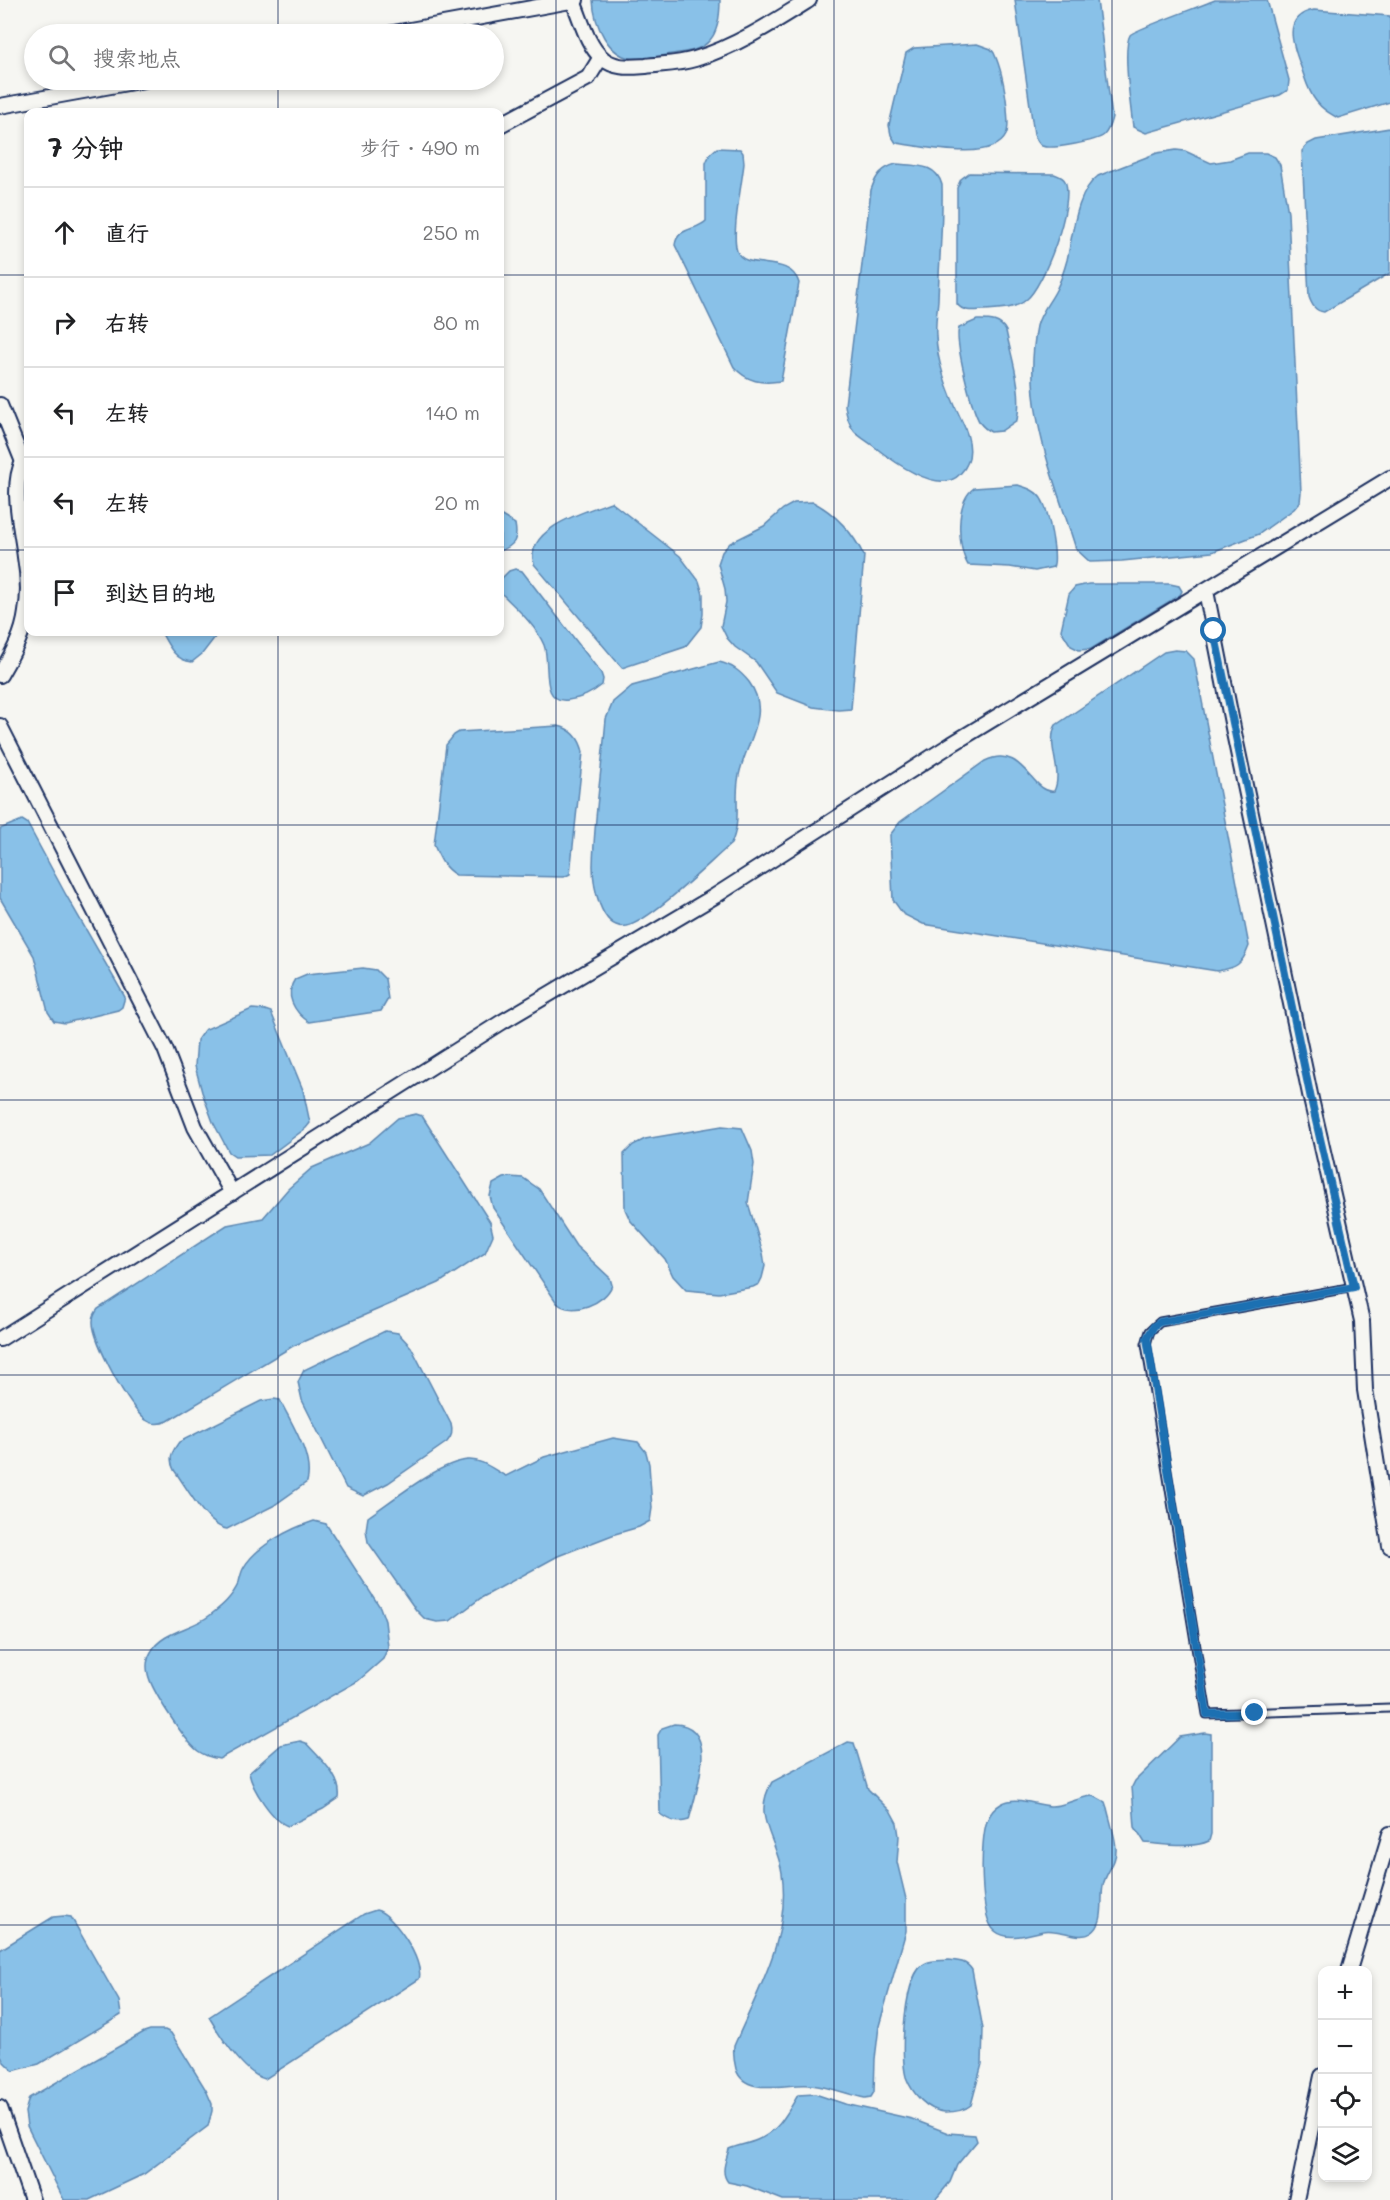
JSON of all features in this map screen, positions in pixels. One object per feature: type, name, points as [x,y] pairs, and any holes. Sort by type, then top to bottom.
[{"type":"street","points":[[444,24],[574,1],[592,46],[601,57],[612,64],[626,67],[673,64],[720,50],[782,18],[809,0]]},
{"type":"street","points":[[504,122],[588,78],[601,57]]},
{"type":"street","points":[[0,106],[89,90]]},
{"type":"street","points":[[0,405],[24,457]]},
{"type":"street","points":[[24,464],[17,473],[24,545]]},
{"type":"street","points":[[0,1339],[502,1022],[715,897],[952,744],[1390,478]]},
{"type":"street","points":[[1206,591],[1304,1065],[1362,1321],[1365,1390],[1390,1546]]},
{"type":"street","points":[[0,675],[18,644],[24,621]]},
{"type":"street","points":[[0,726],[165,1049],[195,1127],[232,1193]]},
{"type":"street","points":[[1350,1966],[1390,1834]]},
{"type":"street","points":[[1296,2200],[1318,2099]]},
{"type":"street","points":[[0,2108],[32,2200]]},
{"type":"lane","points":[[1354,1287],[1160,1322],[1150,1331],[1146,1344],[1207,1714],[1390,1707]]},
{"type":"water","points":[[593,0],[720,0],[719,16],[713,36],[702,47],[687,52],[635,59],[617,52],[604,38],[596,19]]},
{"type":"water","points":[[1015,0],[1097,0],[1112,117],[1104,135],[1093,140],[1064,146],[1047,147],[1038,143],[1034,134]]},
{"type":"water","points":[[1215,0],[1267,0],[1289,80],[1288,90],[1280,95],[1146,133],[1133,127],[1127,65],[1130,35]]},
{"type":"water","points":[[1314,10],[1390,16],[1390,102],[1338,118],[1318,104],[1307,84],[1295,50],[1292,33],[1297,18]]},
{"type":"water","points":[[977,44],[991,49],[994,53],[1004,86],[1008,125],[1006,135],[999,144],[972,151],[955,151],[896,143],[889,125],[906,53],[914,48]]},
{"type":"water","points":[[1390,128],[1390,273],[1324,312],[1318,310],[1309,297],[1302,151],[1316,140]]},
{"type":"water","points":[[717,148],[740,149],[743,153],[744,163],[735,233],[737,251],[748,261],[786,268],[794,274],[799,283],[781,381],[755,381],[744,376],[734,367],[675,245],[679,235],[706,221],[706,163],[710,154]]},
{"type":"water","points":[[1185,151],[1211,163],[1230,160],[1248,153],[1266,153],[1275,157],[1280,165],[1288,213],[1300,502],[1294,509],[1259,534],[1212,552],[1090,562],[1076,549],[1042,440],[1033,384],[1033,356],[1037,326],[1061,279],[1076,214],[1091,183],[1098,176],[1157,153]]},
{"type":"water","points":[[896,164],[930,169],[942,185],[937,347],[944,379],[967,433],[970,447],[965,468],[951,480],[928,479],[890,459],[856,433],[850,425],[846,412],[871,190],[880,173]]},
{"type":"water","points":[[969,173],[1054,174],[1065,181],[1066,207],[1049,262],[1033,292],[1016,306],[971,311],[957,304],[957,188],[961,179]]},
{"type":"water","points":[[977,320],[993,321],[1003,327],[1014,364],[1019,398],[1017,420],[1001,431],[991,432],[980,423],[961,360],[959,328]]},
{"type":"water","points":[[1018,485],[1035,492],[1044,505],[1053,544],[1053,567],[1035,571],[968,565],[962,547],[960,525],[963,503],[968,495],[974,488]]},
{"type":"water","points":[[611,502],[680,556],[699,581],[703,594],[701,627],[685,647],[622,668],[534,564],[533,551],[538,540],[560,523]]},
{"type":"water","points":[[813,502],[843,525],[864,556],[851,709],[813,707],[777,693],[756,662],[735,647],[721,626],[726,602],[718,564],[722,552],[730,543],[764,526],[783,509],[794,503]]},
{"type":"water","points":[[504,517],[515,524],[516,534],[509,546],[504,549]]},
{"type":"water","points":[[515,569],[522,571],[601,673],[602,685],[582,697],[559,700],[553,696],[548,681],[544,645],[536,630],[504,596],[504,576]]},
{"type":"water","points":[[1089,584],[1179,586],[1182,591],[1180,595],[1091,649],[1079,650],[1071,646],[1061,630],[1069,594],[1075,587]]},
{"type":"water","points":[[163,636],[216,636],[202,654],[192,662],[181,659],[169,647]]},
{"type":"water","points":[[1186,651],[1194,659],[1249,946],[1241,961],[1234,967],[1217,971],[923,924],[903,914],[893,900],[890,835],[900,822],[985,761],[998,757],[1009,758],[1018,763],[1039,785],[1046,790],[1054,791],[1057,775],[1052,741],[1056,725],[1164,652]]},
{"type":"water","points":[[719,662],[732,667],[746,678],[756,695],[758,707],[758,719],[738,781],[737,821],[731,844],[651,913],[638,922],[618,926],[604,914],[593,874],[606,719],[613,702],[632,686]]},
{"type":"water","points":[[558,726],[575,735],[583,752],[570,874],[564,877],[456,875],[442,862],[434,845],[446,745],[459,732]]},
{"type":"water","points":[[22,820],[27,823],[125,997],[122,1007],[118,1010],[65,1023],[54,1021],[48,1012],[34,956],[0,898],[0,829]]},
{"type":"water","points":[[363,968],[376,970],[385,979],[388,999],[381,1011],[309,1022],[292,1003],[290,991],[295,979],[307,974]]},
{"type":"water","points":[[252,1009],[271,1012],[303,1090],[310,1123],[270,1155],[235,1156],[229,1152],[213,1122],[202,1092],[195,1066],[197,1040],[204,1030]]},
{"type":"water","points":[[416,1114],[422,1116],[490,1222],[493,1235],[485,1253],[439,1283],[293,1346],[168,1421],[151,1423],[139,1414],[113,1374],[99,1343],[93,1321],[98,1309],[227,1225],[263,1218],[288,1189],[312,1168],[369,1143],[398,1118]]},
{"type":"water","points":[[722,1126],[742,1128],[752,1151],[754,1164],[748,1203],[765,1266],[759,1284],[753,1287],[719,1293],[686,1290],[673,1276],[665,1259],[630,1220],[625,1209],[624,1154],[633,1145],[645,1139]]},
{"type":"water","points":[[510,1177],[523,1178],[539,1189],[576,1246],[610,1278],[612,1285],[603,1297],[588,1306],[579,1308],[571,1309],[557,1303],[493,1208],[490,1196],[493,1184]]},
{"type":"water","points":[[385,1331],[398,1333],[411,1347],[451,1424],[452,1432],[447,1442],[388,1483],[363,1496],[346,1488],[302,1400],[298,1382],[304,1370]]},
{"type":"water","points":[[280,1400],[300,1440],[307,1462],[307,1482],[273,1506],[227,1529],[219,1527],[205,1514],[174,1470],[171,1462],[173,1452],[179,1442],[261,1401]]},
{"type":"water","points":[[613,1438],[638,1442],[646,1452],[652,1508],[650,1521],[558,1556],[481,1598],[450,1621],[437,1622],[425,1619],[416,1610],[368,1542],[366,1530],[368,1517],[416,1483],[456,1462],[473,1460],[506,1476],[544,1457]]},
{"type":"water","points":[[314,1521],[326,1524],[380,1607],[385,1621],[388,1647],[383,1659],[358,1681],[219,1759],[205,1755],[185,1737],[155,1691],[147,1671],[150,1654],[156,1645],[169,1635],[202,1620],[222,1605],[236,1588],[248,1561],[264,1546],[284,1533]]},
{"type":"water","points":[[674,1724],[688,1727],[697,1735],[701,1747],[700,1778],[689,1820],[681,1822],[670,1820],[660,1814],[658,1735],[662,1728]]},
{"type":"water","points":[[1211,1734],[1211,1834],[1209,1841],[1195,1845],[1145,1843],[1135,1827],[1132,1787],[1135,1781],[1180,1737]]},
{"type":"water","points":[[300,1741],[306,1743],[333,1775],[337,1782],[339,1798],[323,1809],[288,1826],[276,1818],[264,1804],[249,1773],[281,1745]]},
{"type":"water","points":[[848,1742],[854,1743],[868,1789],[891,1812],[897,1823],[899,1836],[897,1862],[906,1899],[906,1931],[879,2026],[874,2092],[871,2097],[865,2098],[811,2085],[768,2087],[748,2083],[741,2078],[736,2069],[734,2055],[734,2046],[770,1962],[782,1919],[784,1896],[782,1873],[767,1828],[764,1806],[766,1795],[772,1782]]},
{"type":"water","points":[[1094,1796],[1105,1802],[1116,1848],[1115,1859],[1104,1881],[1101,1918],[1096,1929],[1081,1936],[1049,1930],[1012,1937],[995,1931],[986,1911],[982,1878],[983,1844],[987,1821],[991,1813],[1001,1804],[1012,1800],[1056,1806]]},
{"type":"water","points":[[376,1910],[391,1920],[413,1950],[420,1971],[419,1979],[265,2079],[249,2070],[233,2053],[209,2017],[364,1914]]},
{"type":"water","points":[[53,1917],[71,1917],[119,2001],[121,2015],[39,2064],[13,2071],[3,2061],[0,2053],[0,1950]]},
{"type":"water","points":[[949,1960],[965,1963],[972,1970],[983,2029],[982,2064],[971,2105],[959,2111],[945,2112],[926,2105],[916,2095],[906,2077],[903,2052],[908,1997],[918,1970],[929,1962]]},
{"type":"water","points":[[150,2030],[165,2030],[171,2033],[206,2090],[212,2104],[208,2126],[144,2174],[89,2200],[64,2200],[27,2126],[25,2112],[29,2098]]},
{"type":"water","points":[[815,2094],[845,2104],[912,2119],[948,2133],[975,2135],[977,2141],[957,2165],[950,2182],[935,2200],[783,2200],[747,2186],[728,2182],[724,2170],[729,2149],[764,2137],[781,2122],[798,2095]]},
{"type":"route","points":[[1214,631],[1311,1099],[1354,1287],[1160,1322],[1154,1326],[1147,1338],[1146,1344],[1207,1714],[1255,1713]]}]
